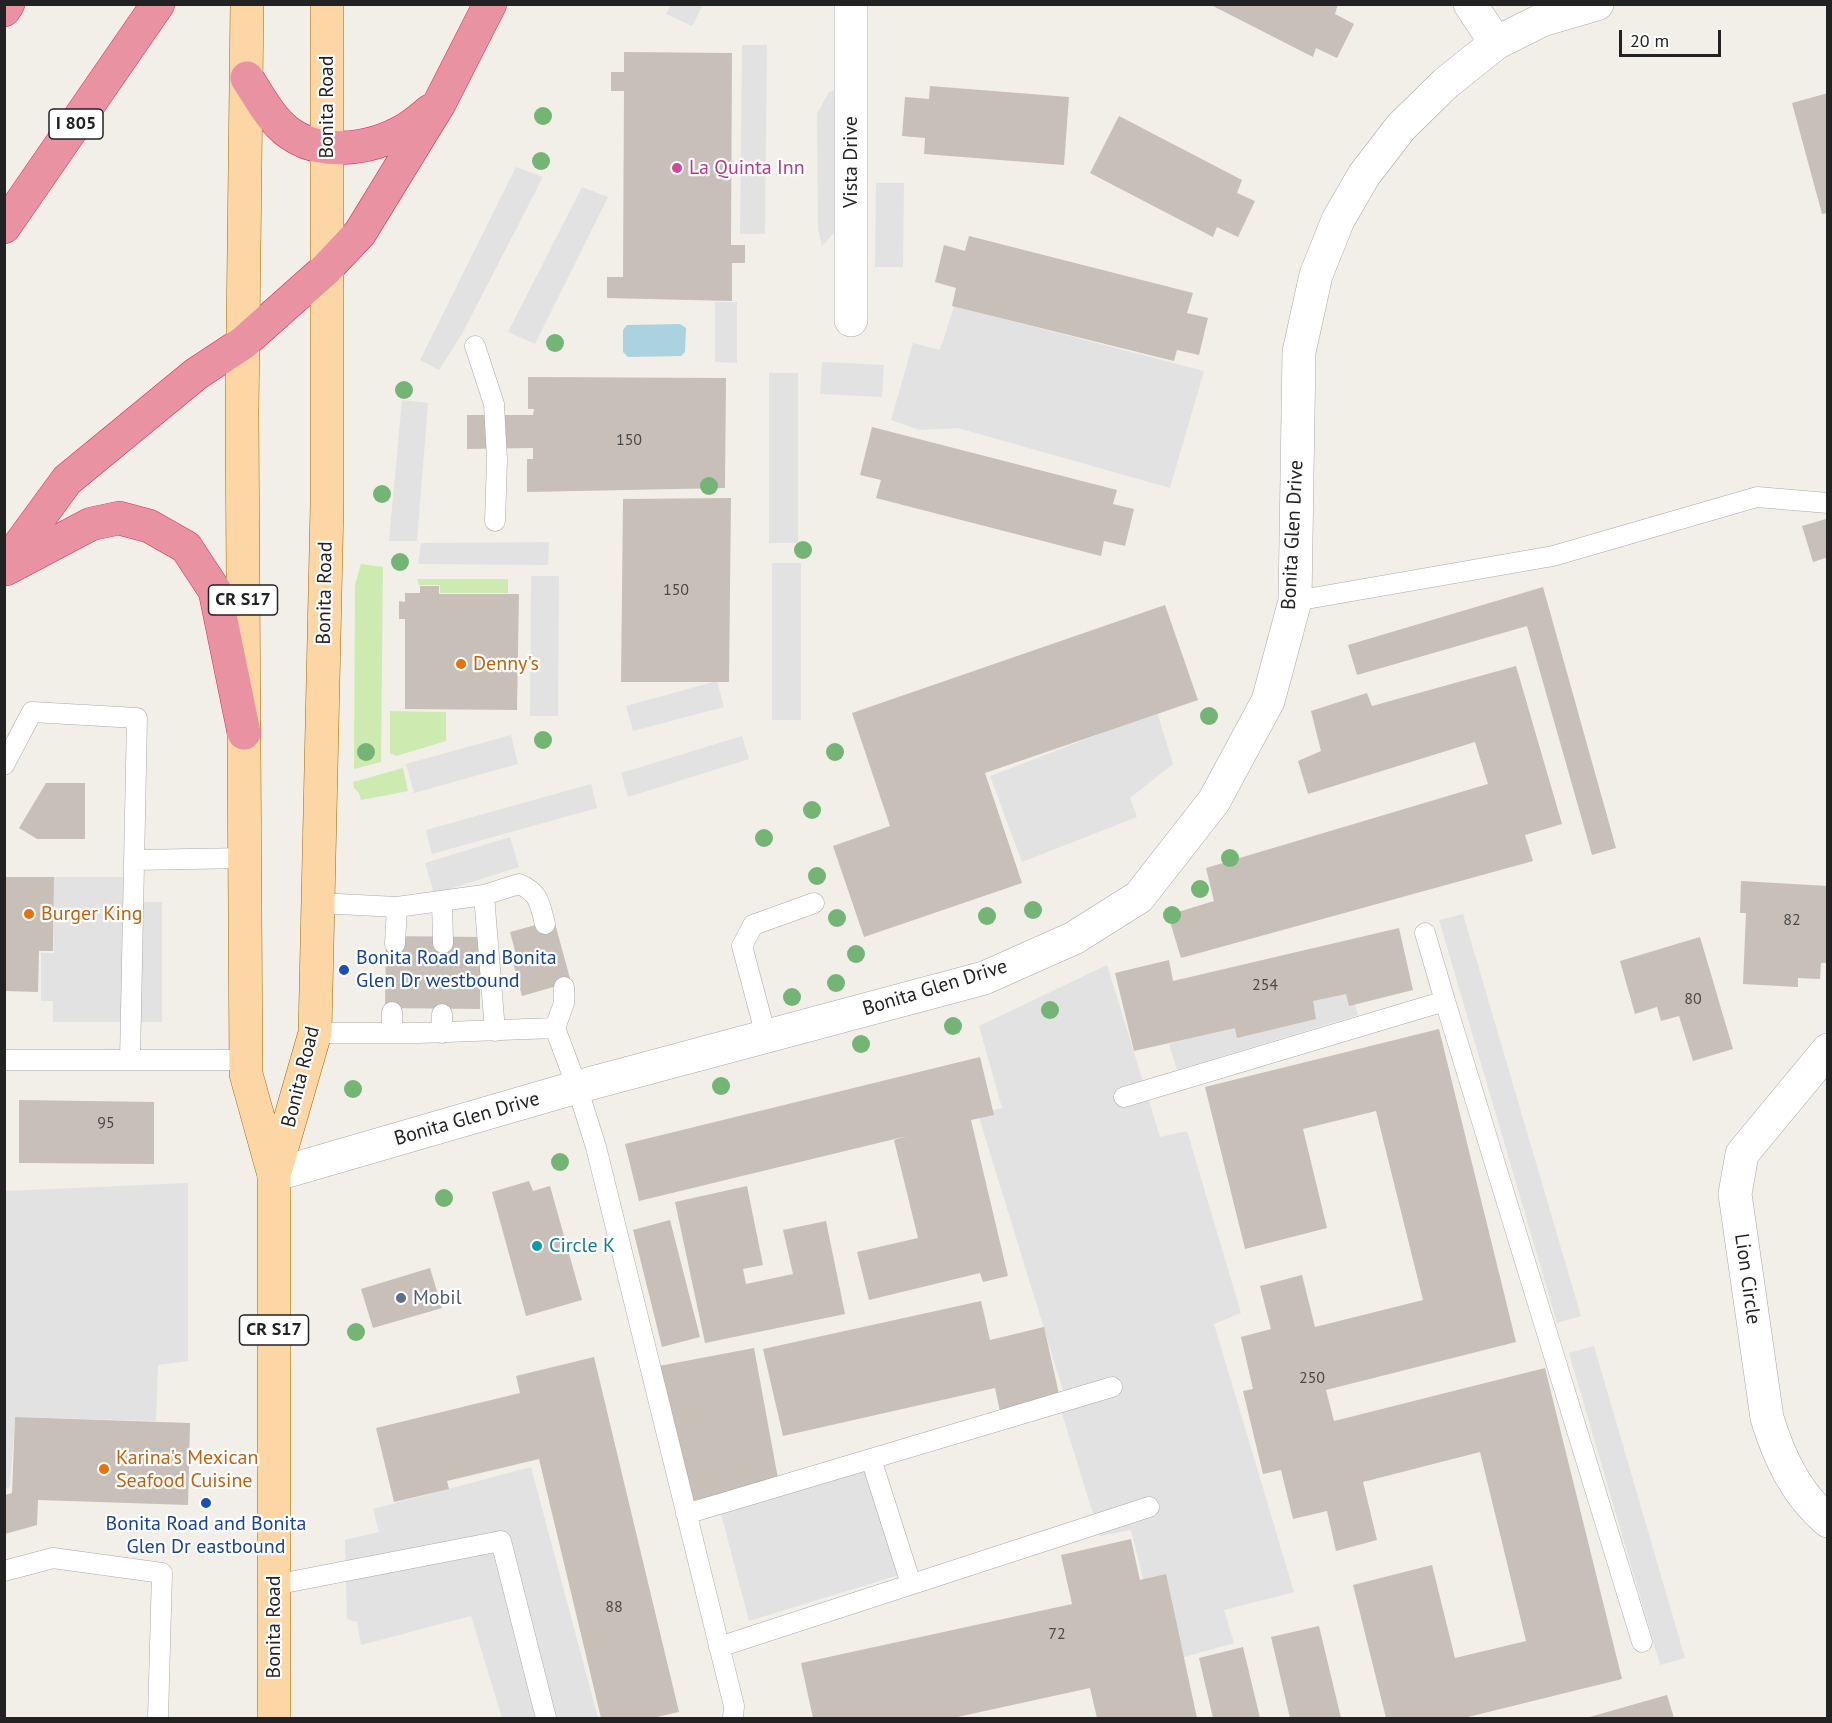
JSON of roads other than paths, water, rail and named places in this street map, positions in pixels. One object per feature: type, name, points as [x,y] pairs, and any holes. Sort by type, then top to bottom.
[{"type":"highway","points":[[4,10],[8,4]]},
{"type":"highway","points":[[4,568],[67,480],[196,375],[243,343],[326,269],[360,233],[439,105],[490,4]]},
{"type":"highway","name":"I 805","points":[[4,227],[153,13]]},
{"type":"highway","points":[[247,78],[279,124],[303,142],[326,149],[358,146],[382,139],[407,128],[439,105]]},
{"type":"highway","points":[[4,568],[91,524],[119,518],[148,526],[186,547],[215,591],[244,733]]},
{"type":"main road","name":"Bonita Road","points":[[247,4],[243,343],[246,1074],[274,1175],[274,1719]]},
{"type":"main road","name":"Bonita Road","points":[[274,1175],[315,1033],[327,495],[327,4]]},
{"type":"street","name":"Vista Drive","points":[[851,4],[851,320]]},
{"type":"street","points":[[1470,4],[1496,43],[1542,20],[1597,4]]},
{"type":"street","name":"Bonita Glen Drive","points":[[274,1175],[577,1087],[984,978],[1074,938],[1139,897],[1214,801],[1268,700],[1295,601],[1299,352],[1316,275],[1338,220],[1364,175],[1394,135],[1446,83],[1496,43]]},
{"type":"street","name":"Lion Circle","points":[[1827,1050],[1742,1154],[1735,1194],[1767,1418],[1775,1446],[1788,1473],[1804,1497],[1827,1521]]},
{"type":"lane","points":[[475,346],[495,404],[497,460],[495,521]]},
{"type":"lane","points":[[1295,601],[1553,556],[1757,497],[1827,503]]},
{"type":"lane","points":[[4,765],[32,712],[137,718],[130,1060]]},
{"type":"lane","points":[[135,860],[245,858]]},
{"type":"lane","points":[[318,903],[397,907],[484,895],[519,884],[532,889],[540,904],[545,924]]},
{"type":"lane","points":[[484,895],[495,1031]]},
{"type":"lane","points":[[442,901],[443,943]]},
{"type":"lane","points":[[766,1036],[742,946],[753,925],[814,903]]},
{"type":"lane","points":[[395,944],[397,907]]},
{"type":"lane","points":[[1425,933],[1642,1642]]},
{"type":"lane","points":[[564,987],[564,1003],[555,1028],[596,1147],[734,1706],[733,1719]]},
{"type":"lane","points":[[1124,1097],[1445,1001]]},
{"type":"lane","points":[[392,1012],[392,1033]]},
{"type":"lane","points":[[315,1033],[392,1033],[442,1023],[495,1031],[555,1028]]},
{"type":"lane","points":[[4,1060],[246,1060]]},
{"type":"lane","points":[[686,1514],[1112,1387]]},
{"type":"lane","points":[[871,1459],[911,1584]]},
{"type":"lane","points":[[719,1647],[1149,1507]]},
{"type":"lane","points":[[274,1585],[501,1541],[546,1719]]},
{"type":"lane","points":[[4,1571],[53,1558],[162,1573],[158,1719]]},
{"type":"water","points":[[680,324],[686,328],[685,352],[681,356],[628,357],[623,352],[623,330],[627,325]]},
{"type":"place","name":"La Quinta Inn","points":[[677,168]]},
{"type":"place","name":"Denny's","points":[[461,664]]},
{"type":"place","name":"Burger King","points":[[29,914]]},
{"type":"place","name":"Bonita Road and Bonita Glen Dr westbound","points":[[344,970]]},
{"type":"place","name":"Circle K","points":[[537,1246]]},
{"type":"place","name":"Mobil","points":[[401,1298]]},
{"type":"place","name":"Karina's Mexican Seafood Cuisine","points":[[104,1469]]},
{"type":"place","name":"Bonita Road and Bonita Glen Dr eastbound","points":[[206,1503]]}]
